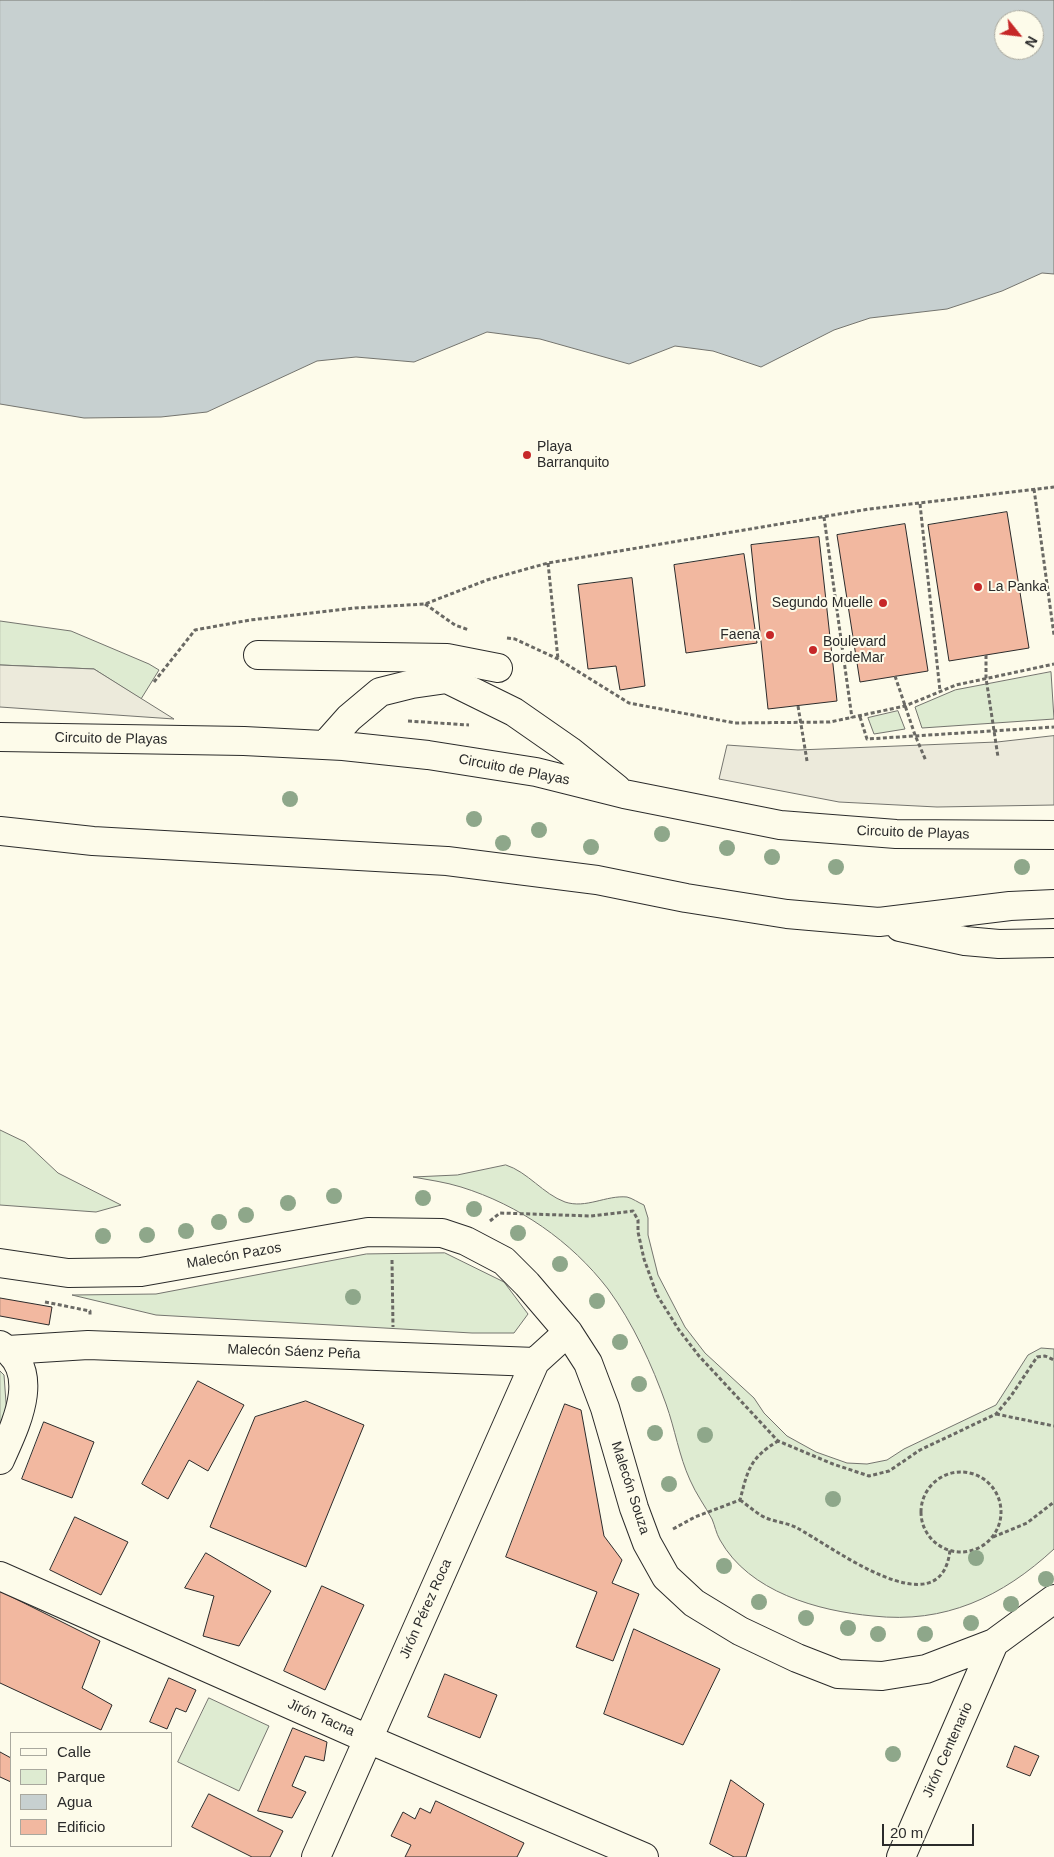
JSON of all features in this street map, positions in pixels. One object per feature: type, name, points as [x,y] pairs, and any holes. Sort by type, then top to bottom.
[{"type":"main road","points":[[258,655],[447,669],[498,668]]},
{"type":"main road","points":[[325,745],[349,718],[380,692],[412,684],[447,669]]},
{"type":"main road","points":[[447,669],[570,751],[624,794]]},
{"type":"main road","name":"Circuito de Playas","points":[[0,737],[244,741],[325,745],[428,755],[536,772],[624,794],[780,825],[896,834],[1054,835]]},
{"type":"main road","points":[[0,830],[93,841],[447,861],[597,880],[686,898],[787,914],[879,922],[965,941],[999,944],[1054,943]]},
{"type":"main road","points":[[879,922],[1010,906],[1054,904]]},
{"type":"main road","name":"Malecón Pazos","points":[[0,1263],[68,1273],[140,1272],[368,1232],[442,1233],[466,1241]]},
{"type":"main road","name":"Malecón Souza","points":[[466,1241],[504,1261],[528,1284],[568,1332],[588,1363],[647,1543],[666,1577],[694,1603],[740,1631],[797,1658],[838,1674],[882,1676],[926,1669],[994,1644]]},
{"type":"main road","points":[[535,1362],[568,1332]]},
{"type":"main road","name":"Malecón Sáenz Peña","points":[[4,1348],[88,1345],[535,1362]]},
{"type":"main road","points":[[0,1460],[18,1418],[24,1379],[18,1363],[4,1348]]},
{"type":"main road","name":"Jirón Pérez Roca","points":[[316,1857],[535,1362]]},
{"type":"main road","name":"Jirón Tacna","points":[[0,1576],[368,1739],[644,1857]]},
{"type":"main road","points":[[994,1644],[1054,1599]]},
{"type":"main road","name":"Jirón Centenario","points":[[901,1857],[994,1644]]},
{"type":"path","points":[[154,682],[195,630],[250,620],[355,608],[425,604],[488,580],[548,563],[869,509],[1054,487]]},
{"type":"path","points":[[1034,489],[1054,635]]},
{"type":"path","points":[[920,504],[940,691]]},
{"type":"path","points":[[824,517],[852,718]]},
{"type":"path","points":[[548,563],[558,659]]},
{"type":"path","points":[[425,604],[455,625],[471,630]]},
{"type":"path","points":[[505,638],[515,639],[558,659],[629,703],[735,723],[830,722],[852,718],[905,706],[956,685],[1054,664]]},
{"type":"path","points":[[986,655],[986,678],[998,756]]},
{"type":"path","points":[[895,676],[926,761]]},
{"type":"path","points":[[798,706],[807,761]]},
{"type":"path","points":[[860,716],[867,739],[1054,727]]},
{"type":"path","points":[[466,1241],[500,1213],[591,1216],[633,1211],[638,1220],[638,1232],[644,1259],[657,1295],[678,1330],[699,1356],[778,1441],[833,1464],[869,1476],[889,1471],[920,1450],[996,1414],[1012,1396],[1037,1358],[1045,1356],[1054,1360]]},
{"type":"path","points":[[392,1232],[393,1356]]},
{"type":"path","points":[[43,1302],[90,1311],[88,1345]]},
{"type":"path","points":[[996,1414],[1054,1426]]},
{"type":"path","points":[[740,1500],[749,1466],[761,1452],[778,1441]]},
{"type":"path","points":[[958,1471],[972,1472],[984,1478],[994,1487],[1000,1499],[1002,1512],[1000,1525],[993,1537],[983,1546],[971,1551],[950,1550],[934,1541],[926,1531],[921,1518],[926,1492],[934,1482],[958,1471]]},
{"type":"path","points":[[647,1543],[695,1517],[740,1500]]},
{"type":"path","points":[[740,1500],[762,1516],[797,1528],[849,1560],[884,1577],[912,1584],[928,1583],[941,1575],[948,1562],[950,1550]]},
{"type":"path","points":[[993,1537],[1027,1524],[1054,1502]]},
{"type":"green space","points":[[0,621],[71,631],[159,670],[141,699],[94,669],[0,665]]},
{"type":"green space","points":[[1051,672],[1054,719],[922,728],[915,707],[955,690]]},
{"type":"green space","points":[[898,711],[905,729],[874,734],[868,718]]},
{"type":"green space","points":[[0,1130],[25,1142],[58,1173],[121,1205],[96,1212],[0,1205]]},
{"type":"green space","points":[[506,1165],[514,1168],[550,1194],[565,1202],[581,1204],[627,1197],[644,1205],[648,1218],[648,1235],[658,1275],[685,1327],[705,1353],[754,1398],[764,1413],[787,1436],[816,1452],[847,1463],[867,1464],[887,1460],[904,1449],[996,1405],[1028,1355],[1041,1348],[1054,1349],[1054,1549],[1014,1581],[993,1593],[971,1604],[924,1616],[873,1616],[830,1609],[787,1596],[767,1586],[748,1573],[733,1558],[719,1537],[712,1519],[695,1490],[686,1471],[655,1374],[626,1316],[608,1289],[578,1255],[561,1240],[523,1215],[503,1204],[461,1187],[413,1177],[457,1175]]},
{"type":"green space","points":[[445,1253],[504,1282],[528,1314],[514,1333],[472,1333],[156,1315],[72,1295],[156,1294],[366,1254]]},
{"type":"green space","points":[[0,1371],[4,1375],[7,1416],[0,1430]]},
{"type":"green space","points":[[209,1698],[269,1726],[239,1791],[178,1762]]},
{"type":"shaded area","points":[[0,665],[94,669],[174,719],[0,707]]},
{"type":"shaded area","points":[[1054,736],[1054,805],[937,807],[839,802],[719,779],[727,745],[798,750],[997,742]]},
{"type":"water","points":[[0,0],[1054,0],[1054,274],[1042,273],[1002,291],[947,309],[870,318],[834,330],[761,367],[713,351],[675,346],[629,364],[540,339],[487,332],[414,362],[356,357],[317,361],[207,412],[161,417],[84,418],[0,404]]},
{"type":"building","name":"La Panka","points":[[1007,512],[1029,648],[949,661],[928,525]]},
{"type":"building","name":"Segundo Muelle","points":[[905,524],[928,671],[860,682],[837,535]]},
{"type":"building","points":[[819,537],[837,701],[768,709],[751,545]]},
{"type":"building","points":[[744,554],[757,643],[686,653],[674,565]]},
{"type":"building","points":[[632,578],[645,686],[620,690],[616,666],[588,669],[578,585]]},
{"type":"building","points":[[0,1298],[52,1307],[49,1325],[0,1316]]},
{"type":"building","points":[[198,1381],[244,1405],[208,1471],[189,1460],[168,1499],[142,1484]]},
{"type":"building","points":[[306,1401],[364,1425],[306,1567],[210,1527],[255,1417]]},
{"type":"building","points":[[565,1404],[581,1410],[604,1536],[622,1560],[612,1583],[639,1594],[613,1661],[576,1647],[597,1592],[506,1557]]},
{"type":"building","points":[[44,1422],[94,1442],[72,1498],[22,1479]]},
{"type":"building","points":[[75,1517],[128,1542],[101,1595],[50,1570]]},
{"type":"building","points":[[206,1553],[271,1591],[239,1646],[203,1636],[214,1596],[185,1588]]},
{"type":"building","points":[[322,1586],[364,1605],[325,1690],[284,1671]]},
{"type":"building","points":[[0,1591],[100,1641],[82,1688],[112,1705],[101,1730],[0,1683]]},
{"type":"building","points":[[634,1629],[720,1669],[683,1745],[604,1714]]},
{"type":"building","points":[[445,1674],[497,1695],[480,1738],[428,1717]]},
{"type":"building","points":[[169,1678],[196,1690],[186,1712],[176,1708],[167,1729],[150,1722]]},
{"type":"building","points":[[293,1728],[327,1742],[324,1761],[305,1756],[292,1786],[306,1792],[292,1818],[258,1811]]},
{"type":"building","points":[[1015,1746],[1039,1756],[1030,1776],[1007,1767]]},
{"type":"building","points":[[0,1752],[10,1757],[10,1782],[0,1777]]},
{"type":"building","points":[[731,1780],[764,1804],[746,1857],[734,1857],[710,1844]]},
{"type":"building","points":[[209,1794],[283,1831],[270,1857],[252,1857],[192,1827]]},
{"type":"building","points":[[436,1801],[524,1843],[517,1857],[405,1857],[411,1845],[391,1836],[403,1812],[415,1819],[420,1808],[430,1813]]},
{"type":"place","name":"Playa Barranquito","points":[[527,455]]},
{"type":"place","name":"La Panka","points":[[978,587]]},
{"type":"place","name":"Segundo Muelle","points":[[883,603]]},
{"type":"place","name":"Faena","points":[[770,635]]},
{"type":"place","name":"Boulevard BordeMar","points":[[813,650]]}]
